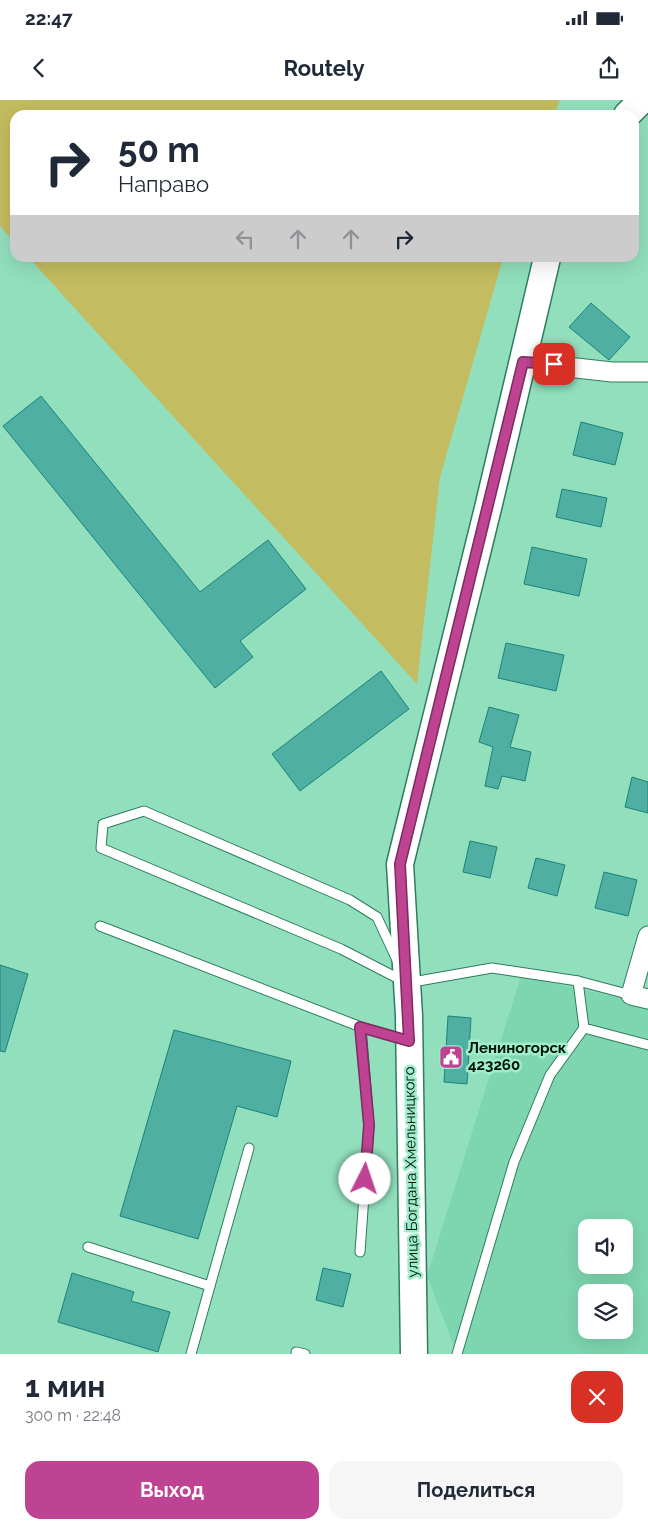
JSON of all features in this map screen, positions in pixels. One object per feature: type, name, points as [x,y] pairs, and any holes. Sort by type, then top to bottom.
[{"type":"street","points":[[631,110],[642,100]]},
{"type":"street","name":"улица Богдана Хмельницкого","points":[[414,1354],[409,1041],[400,864],[546,262]]},
{"type":"street","points":[[523,362],[612,372],[648,372]]},
{"type":"street","points":[[640,997],[648,936]]},
{"type":"lane","points":[[407,983],[377,918],[350,900],[144,811],[102,824],[101,848],[341,949],[407,983],[492,968],[578,982],[640,997]]},
{"type":"lane","points":[[100,926],[360,1027],[409,1041]]},
{"type":"lane","points":[[457,1354],[514,1162],[550,1075],[584,1028],[578,982]]},
{"type":"lane","points":[[360,1027],[369,1125],[360,1252]]},
{"type":"lane","points":[[584,1028],[648,1045]]},
{"type":"lane","points":[[191,1354],[249,1148]]},
{"type":"lane","points":[[88,1247],[210,1286]]},
{"type":"shaded area","points":[[0,100],[560,100],[556,110],[10,110],[10,237],[0,226]]},
{"type":"shaded area","points":[[33,262],[502,262],[440,477],[417,684]]},
{"type":"shaded area","points":[[521,976],[648,1004],[648,1354],[457,1354],[427,1276]]},
{"type":"building","points":[[591,303],[630,337],[609,360],[569,327]]},
{"type":"building","points":[[41,396],[200,592],[268,540],[306,589],[240,641],[253,657],[215,688],[3,426]]},
{"type":"building","points":[[581,422],[623,433],[615,465],[573,455]]},
{"type":"building","points":[[562,489],[607,498],[601,527],[556,517]]},
{"type":"building","points":[[532,547],[587,559],[579,596],[524,584]]},
{"type":"building","points":[[506,643],[564,655],[556,691],[498,678]]},
{"type":"building","points":[[381,671],[409,709],[300,791],[272,754]]},
{"type":"building","points":[[489,707],[519,715],[510,747],[531,752],[525,781],[502,776],[498,789],[485,786],[493,747],[479,742]]},
{"type":"building","points":[[632,777],[648,782],[648,813],[625,807]]},
{"type":"building","points":[[470,841],[497,847],[490,878],[463,872]]},
{"type":"building","points":[[536,858],[565,865],[557,896],[528,888]]},
{"type":"building","points":[[604,872],[637,880],[628,916],[595,908]]},
{"type":"building","points":[[0,965],[28,974],[5,1052],[0,1051]]},
{"type":"building","points":[[448,1016],[471,1018],[467,1084],[444,1082]]},
{"type":"building","points":[[174,1030],[291,1061],[277,1117],[237,1106],[198,1239],[120,1216]]},
{"type":"building","points":[[323,1268],[351,1274],[343,1307],[316,1300]]},
{"type":"building","points":[[72,1273],[134,1292],[131,1301],[170,1312],[158,1352],[58,1322]]},
{"type":"place","name":"Лениногорск 423260","points":[[451,1057]]},
{"type":"route","points":[[365,1179],[369,1125],[360,1027],[409,1041],[400,864],[523,362],[554,364]]}]
